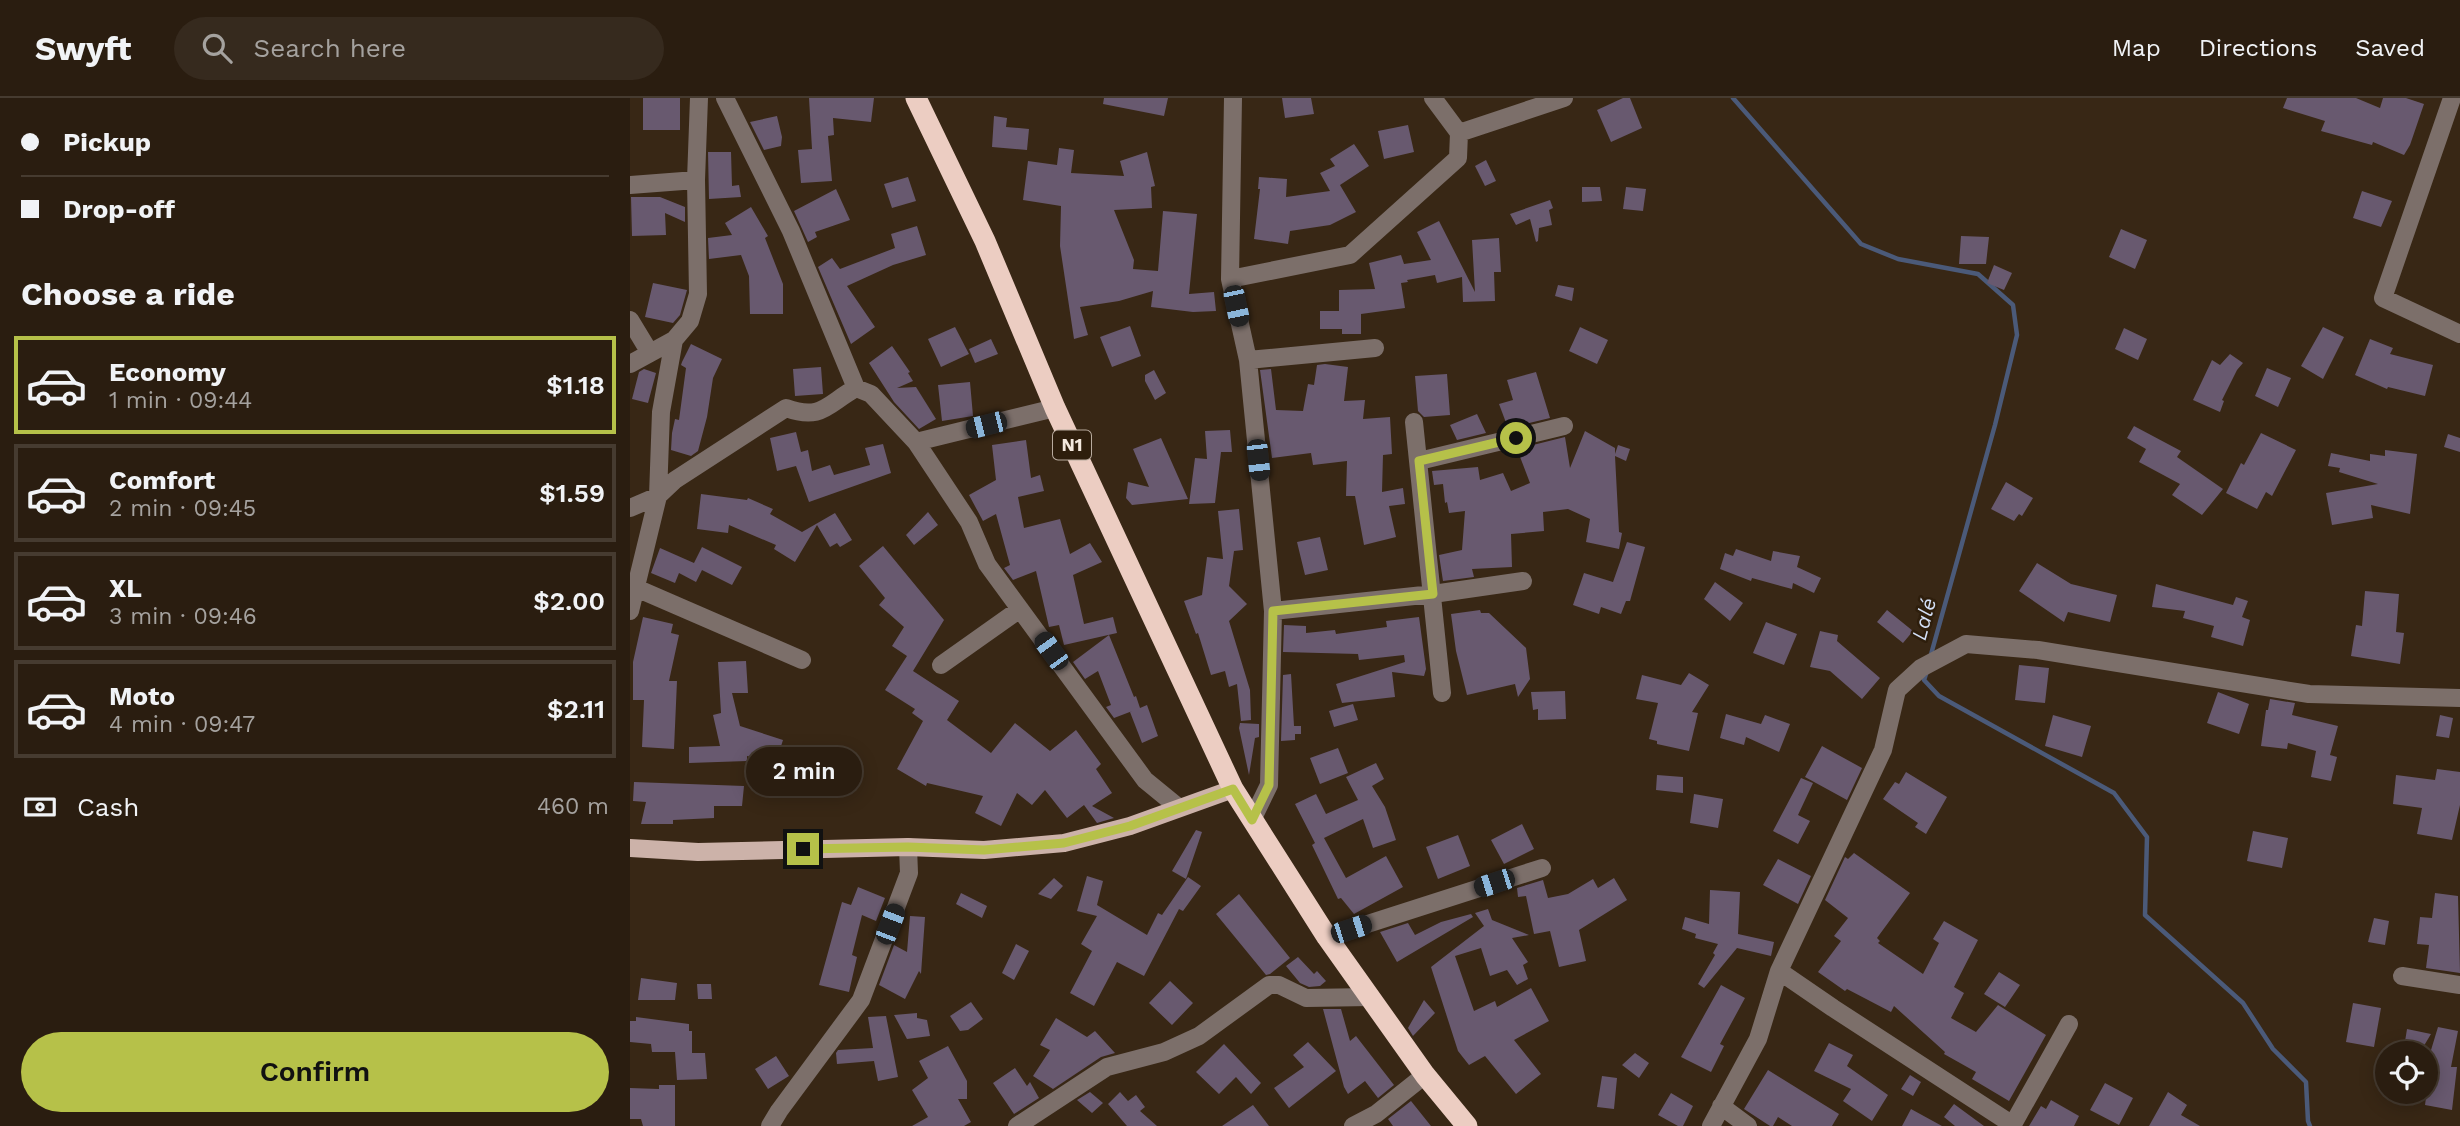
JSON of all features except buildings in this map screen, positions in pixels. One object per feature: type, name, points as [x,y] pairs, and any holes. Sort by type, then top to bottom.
[{"type":"highway","name":"N1","points":[[916,98],[985,241],[1055,408],[1233,789],[1327,937],[1424,1075],[1467,1126]]},
{"type":"main road","points":[[630,848],[698,852],[908,847],[984,850],[1064,843],[1130,826],[1233,789]]},
{"type":"street","points":[[630,364],[674,340],[690,321],[698,294],[696,180],[699,98]]},
{"type":"street","points":[[724,98],[791,231],[856,388],[871,394],[916,442],[969,522],[987,564],[1145,780],[1178,807]]},
{"type":"street","points":[[1233,98],[1230,279],[1248,360],[1273,611],[1269,785],[1252,820]]},
{"type":"street","points":[[1230,279],[1350,255],[1458,158],[1459,133],[1433,98]]},
{"type":"street","points":[[1459,133],[1564,98]]},
{"type":"street","points":[[2452,98],[2383,298],[2460,334]]},
{"type":"street","points":[[630,185],[696,180]]},
{"type":"street","points":[[630,320],[650,353]]},
{"type":"street","points":[[630,611],[659,496],[661,412],[674,340]]},
{"type":"street","points":[[1248,360],[1375,348]]},
{"type":"street","points":[[630,508],[659,496],[674,480],[786,408],[803,414],[828,408],[856,388]]},
{"type":"street","points":[[916,442],[1055,408]]},
{"type":"street","points":[[1415,422],[1442,693]]},
{"type":"street","points":[[1419,461],[1564,426]]},
{"type":"street","points":[[1273,611],[1433,594],[1522,581]]},
{"type":"street","points":[[636,588],[802,660]]},
{"type":"street","points":[[941,665],[1020,608]]},
{"type":"street","points":[[1711,1126],[1758,1039],[1779,971],[1883,750],[1897,690],[1928,664],[1966,644],[2038,650],[2309,694],[2460,698]]},
{"type":"street","points":[[770,1126],[861,1000],[909,873],[908,847]]},
{"type":"street","points":[[1327,937],[1542,868]]},
{"type":"street","points":[[1779,971],[2013,1125],[2069,1024]]},
{"type":"street","points":[[2402,976],[2460,985]]},
{"type":"street","points":[[1021,1125],[1107,1067],[1164,1052],[1199,1035],[1269,985],[1279,985],[1306,998],[1371,997]]},
{"type":"street","points":[[1353,1126],[1379,1120],[1424,1075]]},
{"type":"street","points":[[1721,1106],[1748,1126]]},
{"type":"waterway","name":"Lalé","points":[[1733,98],[1861,244],[1898,259],[1978,274],[2013,305],[2017,335],[1995,425],[1930,658]]},
{"type":"waterway","name":"Lalé","points":[[1926,674],[1924,680],[1939,696],[2114,793],[2147,837],[2145,915],[2243,1003],[2273,1049],[2306,1082],[2310,1126]]},
{"type":"route","points":[[803,849],[908,847],[984,850],[1064,843],[1130,826],[1233,789],[1252,820],[1269,785],[1273,611],[1433,594],[1419,461],[1516,438]]}]
